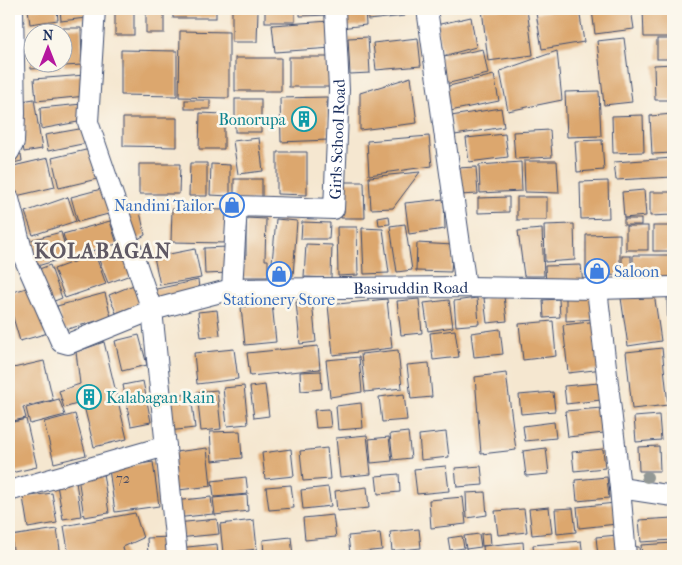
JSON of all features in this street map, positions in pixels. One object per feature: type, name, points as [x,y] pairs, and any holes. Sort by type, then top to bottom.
[{"type":"street","points":[[9,152],[14,142],[15,113],[13,9]]},
{"type":"street","points":[[96,9],[88,122],[152,310],[177,556]]},
{"type":"street","name":"Girls School Road","points":[[232,289],[237,206],[334,209],[339,90],[335,9]]},
{"type":"street","points":[[427,9],[466,287]]},
{"type":"street","points":[[9,199],[16,261]]},
{"type":"street","name":"Basiruddin Road","points":[[16,261],[63,344],[68,344],[152,310],[232,289],[466,287],[597,289],[673,287]]},
{"type":"street","points":[[597,289],[626,556]]},
{"type":"street","points":[[9,491],[166,446]]},
{"type":"street","points":[[620,488],[673,496]]},
{"type":"building","points":[[28,9],[57,9],[58,20],[30,22]]},
{"type":"building","points":[[60,9],[93,9],[94,17],[61,21]]},
{"type":"building","points":[[115,9],[134,9],[134,35],[115,35]]},
{"type":"building","points":[[146,9],[164,9],[164,33],[146,33]]},
{"type":"building","points":[[173,9],[216,9],[216,18],[173,18]]},
{"type":"building","points":[[232,9],[258,10],[257,42],[232,42]]},
{"type":"building","points":[[265,9],[295,9],[295,22],[265,22]]},
{"type":"building","points":[[300,9],[331,9],[331,15],[300,16]]},
{"type":"building","points":[[337,9],[365,9],[366,25],[340,28]]},
{"type":"building","points":[[367,9],[405,9],[405,16],[368,20]]},
{"type":"building","points":[[482,9],[527,9],[533,55],[488,61]]},
{"type":"building","points":[[579,9],[584,42],[542,49],[536,13]]},
{"type":"building","points":[[631,9],[634,29],[595,34],[592,10]]},
{"type":"building","points":[[643,9],[673,9],[673,37],[644,37]]},
{"type":"building","points":[[471,17],[476,47],[443,56],[436,25]]},
{"type":"building","points":[[330,21],[332,48],[275,52],[272,25]]},
{"type":"building","points":[[72,28],[81,28],[82,65],[72,66]]},
{"type":"building","points":[[180,31],[229,32],[229,98],[179,97]]},
{"type":"building","points":[[368,37],[370,73],[350,74],[348,38]]},
{"type":"building","points":[[418,38],[421,66],[376,70],[373,43]]},
{"type":"building","points":[[624,38],[632,102],[604,105],[597,41]]},
{"type":"building","points":[[657,39],[673,39],[673,59],[657,59]]},
{"type":"building","points":[[483,49],[488,74],[445,84],[439,58]]},
{"type":"building","points":[[121,50],[177,51],[177,96],[121,95]]},
{"type":"building","points":[[557,51],[562,100],[508,111],[500,71]]},
{"type":"building","points":[[289,57],[336,57],[336,87],[289,87]]},
{"type":"building","points":[[235,58],[281,58],[281,91],[235,91]]},
{"type":"building","points":[[673,64],[673,100],[655,100],[654,65]]},
{"type":"building","points":[[85,75],[86,96],[36,101],[34,79]]},
{"type":"building","points":[[494,75],[499,101],[450,111],[445,87]]},
{"type":"building","points":[[411,77],[417,123],[360,130],[360,93]]},
{"type":"building","points":[[599,91],[601,136],[567,137],[565,92]]},
{"type":"building","name":"Bonorupa","points":[[327,97],[328,140],[281,142],[280,98]]},
{"type":"building","points":[[34,99],[42,149],[24,152],[16,102]]},
{"type":"building","points":[[235,99],[261,99],[261,132],[235,132]]},
{"type":"building","points":[[185,100],[210,100],[210,109],[185,109]]},
{"type":"building","points":[[82,104],[83,121],[41,129],[40,108]]},
{"type":"building","points":[[501,108],[504,127],[455,135],[451,116]]},
{"type":"building","points":[[200,113],[224,114],[224,149],[199,149]]},
{"type":"building","points":[[673,114],[673,153],[652,154],[650,116]]},
{"type":"building","points":[[643,115],[644,152],[613,153],[612,116]]},
{"type":"building","points":[[123,118],[177,118],[177,147],[123,146]]},
{"type":"building","points":[[85,128],[87,143],[48,151],[45,135]]},
{"type":"building","points":[[550,130],[552,157],[515,159],[513,132]]},
{"type":"building","points":[[505,134],[508,157],[469,162],[466,138]]},
{"type":"building","points":[[429,136],[432,166],[369,175],[367,141]]},
{"type":"building","points":[[259,138],[263,171],[238,174],[233,141]]},
{"type":"building","points":[[602,140],[604,170],[577,172],[575,141]]},
{"type":"building","points":[[90,149],[97,179],[59,188],[52,158]]},
{"type":"building","points":[[277,152],[307,152],[307,195],[277,194]]},
{"type":"building","points":[[21,154],[22,161],[13,163],[11,156]]},
{"type":"building","points":[[48,158],[55,187],[16,196],[9,167]]},
{"type":"building","points":[[673,158],[673,177],[616,180],[614,162]]},
{"type":"building","points":[[524,161],[557,161],[559,193],[525,192]]},
{"type":"building","points":[[521,162],[522,191],[480,193],[479,165]]},
{"type":"building","points":[[190,163],[207,163],[207,196],[189,196]]},
{"type":"building","points":[[139,164],[180,164],[179,194],[139,194]]},
{"type":"building","points":[[211,164],[230,165],[230,196],[210,195]]},
{"type":"building","points":[[476,167],[478,194],[459,195],[457,168]]},
{"type":"building","points":[[420,172],[393,208],[371,209],[369,177]]},
{"type":"building","points":[[234,179],[262,179],[262,200],[234,200]]},
{"type":"building","points":[[608,181],[609,218],[581,219],[580,182]]},
{"type":"building","points":[[340,182],[364,182],[365,218],[341,218]]},
{"type":"building","points":[[105,188],[112,213],[78,222],[71,197]]},
{"type":"building","points":[[644,190],[646,216],[624,218],[622,192]]},
{"type":"building","points":[[650,192],[673,192],[673,215],[650,216]]},
{"type":"building","points":[[68,197],[76,221],[33,235],[25,212]]},
{"type":"building","points":[[509,197],[509,212],[478,213],[478,198]]},
{"type":"building","points":[[517,197],[547,197],[547,220],[517,220]]},
{"type":"building","points":[[444,199],[445,229],[409,234],[405,203]]},
{"type":"building","points":[[172,209],[228,210],[227,243],[171,242]]},
{"type":"building","points":[[123,212],[140,212],[145,235],[133,242]]},
{"type":"building","points":[[389,216],[390,224],[379,225],[378,218]]},
{"type":"building","points":[[246,218],[266,219],[265,260],[268,260],[268,277],[242,277],[243,259],[246,259]]},
{"type":"building","points":[[276,219],[297,221],[293,276],[271,274]]},
{"type":"building","points":[[624,219],[641,219],[641,225],[624,225]]},
{"type":"building","points":[[110,221],[117,244],[70,257],[63,234]]},
{"type":"building","points":[[302,222],[330,223],[329,239],[301,239]]},
{"type":"building","points":[[405,224],[412,270],[397,272],[390,226]]},
{"type":"building","points":[[574,224],[575,260],[545,262],[544,225]]},
{"type":"building","points":[[626,226],[648,226],[648,250],[626,250]]},
{"type":"building","points":[[653,226],[673,226],[673,251],[653,251]]},
{"type":"building","points":[[337,227],[357,227],[358,275],[338,276]]},
{"type":"building","points":[[362,228],[383,229],[389,273],[364,274]]},
{"type":"building","points":[[542,229],[544,276],[524,276],[518,231]]},
{"type":"building","points":[[61,232],[68,257],[34,267],[27,241]]},
{"type":"building","points":[[620,234],[620,275],[586,276],[586,235]]},
{"type":"building","points":[[417,243],[453,245],[451,272],[416,271]]},
{"type":"building","points":[[306,244],[332,245],[331,278],[304,277]]},
{"type":"building","points":[[228,247],[229,273],[205,274],[204,248]]},
{"type":"building","points":[[127,249],[136,273],[108,283],[99,260]]},
{"type":"building","points":[[195,249],[201,278],[160,285],[154,257]]},
{"type":"building","points":[[95,254],[106,284],[65,298],[54,269]]},
{"type":"building","points":[[633,255],[673,255],[673,277],[633,278]]},
{"type":"building","points":[[622,256],[631,256],[631,271],[622,271]]},
{"type":"building","points":[[50,265],[62,298],[47,304],[34,271]]},
{"type":"building","points":[[581,265],[583,284],[546,285],[545,266]]},
{"type":"building","points":[[198,280],[200,295],[155,305],[152,290]]},
{"type":"building","points":[[136,284],[143,303],[116,313],[109,295]]},
{"type":"building","points":[[34,286],[48,333],[20,341],[9,304],[9,293]]},
{"type":"building","points":[[105,293],[111,317],[64,330],[57,306]]},
{"type":"building","points":[[654,293],[661,341],[628,346],[621,298]]},
{"type":"building","points":[[591,294],[593,319],[566,321],[566,295]]},
{"type":"building","points":[[667,294],[673,294],[673,340],[668,340]]},
{"type":"building","points":[[504,296],[507,321],[487,323],[484,298]]},
{"type":"building","points":[[477,298],[479,324],[456,326],[454,301]]},
{"type":"building","points":[[387,299],[392,348],[333,355],[328,305]]},
{"type":"building","points":[[419,299],[422,333],[401,335],[397,301]]},
{"type":"building","points":[[559,299],[560,317],[544,318],[543,300]]},
{"type":"building","points":[[449,300],[453,327],[428,331],[424,303]]},
{"type":"building","points":[[312,301],[316,342],[300,344],[296,302]]},
{"type":"building","points":[[272,303],[276,342],[245,345],[241,307]]},
{"type":"building","points":[[217,310],[220,335],[201,337],[198,312]]},
{"type":"building","points":[[553,321],[556,356],[523,360],[519,324]]},
{"type":"building","points":[[598,321],[603,369],[568,373],[563,325]]},
{"type":"building","points":[[500,329],[503,354],[474,357],[471,333]]},
{"type":"building","points":[[455,330],[459,357],[433,360],[430,333]]},
{"type":"building","points":[[139,335],[147,365],[122,371],[115,341]]},
{"type":"building","name":"Kalabagan Rain","points":[[104,342],[127,439],[94,447],[83,402],[64,408],[59,391],[80,384],[76,352]]},
{"type":"building","points":[[318,346],[320,369],[250,376],[247,353]]},
{"type":"building","points":[[673,346],[673,375],[672,375],[670,347]]},
{"type":"building","points":[[662,348],[668,405],[632,409],[626,352]]},
{"type":"building","points":[[234,349],[238,379],[197,384],[194,353]]},
{"type":"building","points":[[398,350],[402,388],[365,392],[361,354]]},
{"type":"building","points":[[359,357],[362,392],[330,397],[326,360]]},
{"type":"building","points":[[44,361],[53,400],[23,407],[26,418],[9,422],[9,369]]},
{"type":"building","points":[[429,363],[432,397],[411,399],[407,365]]},
{"type":"building","points":[[321,371],[322,389],[301,391],[300,372]]},
{"type":"building","points":[[506,373],[516,450],[481,454],[475,377]]},
{"type":"building","points":[[143,381],[151,422],[131,426],[123,385]]},
{"type":"building","points":[[599,383],[601,400],[566,404],[564,386]]},
{"type":"building","points":[[265,385],[269,416],[254,418],[250,387]]},
{"type":"building","points":[[244,386],[248,424],[227,426],[223,388]]},
{"type":"building","points":[[217,390],[221,429],[201,431],[197,392]]},
{"type":"building","points":[[553,392],[555,411],[521,414],[519,395]]},
{"type":"building","points":[[191,394],[195,428],[168,431],[164,397]]},
{"type":"building","points":[[404,394],[407,420],[382,422],[379,397]]},
{"type":"building","points":[[59,399],[65,415],[30,424],[26,408]]},
{"type":"building","points":[[361,403],[363,428],[338,430],[336,406]]},
{"type":"building","points":[[602,408],[604,433],[568,437],[565,411]]},
{"type":"building","points":[[329,409],[331,427],[316,428],[314,410]]},
{"type":"building","points":[[673,412],[673,438],[670,439],[668,413]]},
{"type":"building","points":[[75,414],[86,455],[54,463],[44,422]]},
{"type":"building","points":[[659,415],[661,440],[636,442],[634,417]]},
{"type":"building","points":[[26,419],[37,467],[11,473],[9,463],[9,423]]},
{"type":"building","points":[[554,422],[556,438],[525,441],[523,426]]},
{"type":"building","points":[[240,431],[242,458],[212,461],[210,432]]},
{"type":"building","points":[[408,432],[411,458],[393,460],[390,434]]},
{"type":"building","points":[[446,432],[449,457],[421,460],[419,435]]},
{"type":"building","points":[[367,435],[371,474],[340,477],[336,438]]},
{"type":"building","points":[[389,437],[392,461],[371,463],[369,439]]},
{"type":"building","points":[[659,446],[660,471],[639,471],[638,447]]},
{"type":"building","points":[[668,446],[673,446],[673,472],[669,472]]},
{"type":"building","points":[[207,448],[211,486],[171,491],[167,453]]},
{"type":"building","points":[[327,448],[330,479],[303,481],[300,451]]},
{"type":"building","points":[[546,448],[549,474],[526,476],[523,451]]},
{"type":"building","points":[[291,449],[294,476],[265,479],[262,453]]},
{"type":"building","points":[[603,449],[605,468],[574,471],[572,452]]},
{"type":"building","points":[[153,462],[159,506],[115,512],[109,469]]},
{"type":"building","points":[[446,466],[449,491],[417,494],[414,469]]},
{"type":"building","points":[[481,466],[483,485],[457,487],[455,468]]},
{"type":"building","points":[[103,473],[109,513],[84,517],[78,477]]},
{"type":"building","points":[[399,474],[400,492],[378,494],[376,476]]},
{"type":"building","points":[[246,477],[248,494],[214,497],[212,481]]},
{"type":"building","points":[[607,477],[609,498],[577,501],[575,480]]},
{"type":"building","points":[[76,482],[81,516],[63,519],[57,485]]},
{"type":"building","points":[[291,485],[294,508],[269,510],[266,487]]},
{"type":"building","points":[[328,487],[331,506],[303,509],[301,490]]},
{"type":"building","points":[[367,487],[369,508],[337,511],[335,491]]},
{"type":"building","points":[[485,492],[487,515],[467,518],[466,493]]},
{"type":"building","points":[[52,493],[57,523],[28,528],[23,497]]},
{"type":"building","points":[[247,495],[248,511],[215,515],[213,498]]},
{"type":"building","points":[[211,497],[213,514],[175,518],[173,501]]},
{"type":"building","points":[[463,497],[466,524],[431,528],[429,500]]},
{"type":"building","points":[[615,503],[617,524],[579,528],[577,507]]},
{"type":"building","points":[[549,507],[552,533],[532,535],[529,509]]},
{"type":"building","points":[[573,508],[576,532],[557,534],[555,509]]},
{"type":"building","points":[[524,509],[527,532],[498,535],[495,511]]},
{"type":"building","points":[[135,513],[143,538],[123,547],[125,556],[69,556],[64,526]]},
{"type":"building","points":[[333,515],[336,537],[305,540],[303,518]]},
{"type":"building","points":[[673,518],[673,540],[641,542],[639,520]]},
{"type":"building","points":[[217,519],[219,534],[178,538],[176,523]]},
{"type":"building","points":[[254,520],[257,549],[223,553],[220,524]]},
{"type":"building","points":[[57,529],[61,556],[14,556],[11,536]]},
{"type":"building","points":[[419,529],[421,548],[392,551],[390,532]]},
{"type":"building","points":[[380,533],[382,550],[350,553],[348,536]]},
{"type":"building","points":[[490,533],[491,545],[482,546],[481,534]]},
{"type":"building","points":[[479,534],[481,547],[466,549],[464,536]]},
{"type":"building","points":[[617,535],[619,556],[598,556],[596,537]]},
{"type":"building","points":[[462,536],[464,548],[450,550],[448,538]]},
{"type":"building","points":[[171,537],[173,556],[148,556],[147,538]]},
{"type":"building","points":[[291,537],[293,556],[264,556],[263,540]]},
{"type":"building","points":[[581,541],[583,556],[534,556],[533,545]]},
{"type":"building","points":[[523,542],[524,556],[484,556],[483,546]]},
{"type":"building","points":[[673,543],[673,556],[642,556],[641,545]]},
{"type":"building","points":[[217,544],[218,556],[179,556],[178,548]]},
{"type":"building","points":[[630,546],[639,547],[640,556],[630,556]]},
{"type":"building","points":[[474,552],[474,556],[443,556],[443,555]]},
{"type":"place","name":"Bonorupa","points":[[304,119]]},
{"type":"place","name":"Nandini Tailor","points":[[232,205]]},
{"type":"place","name":"Saloon","points":[[597,271]]},
{"type":"place","name":"Stationery Store","points":[[279,274]]},
{"type":"place","name":"Kalabagan Rain","points":[[89,397]]},
{"type":"district","name":"KOLABAGAN","points":[[103,251]]}]
